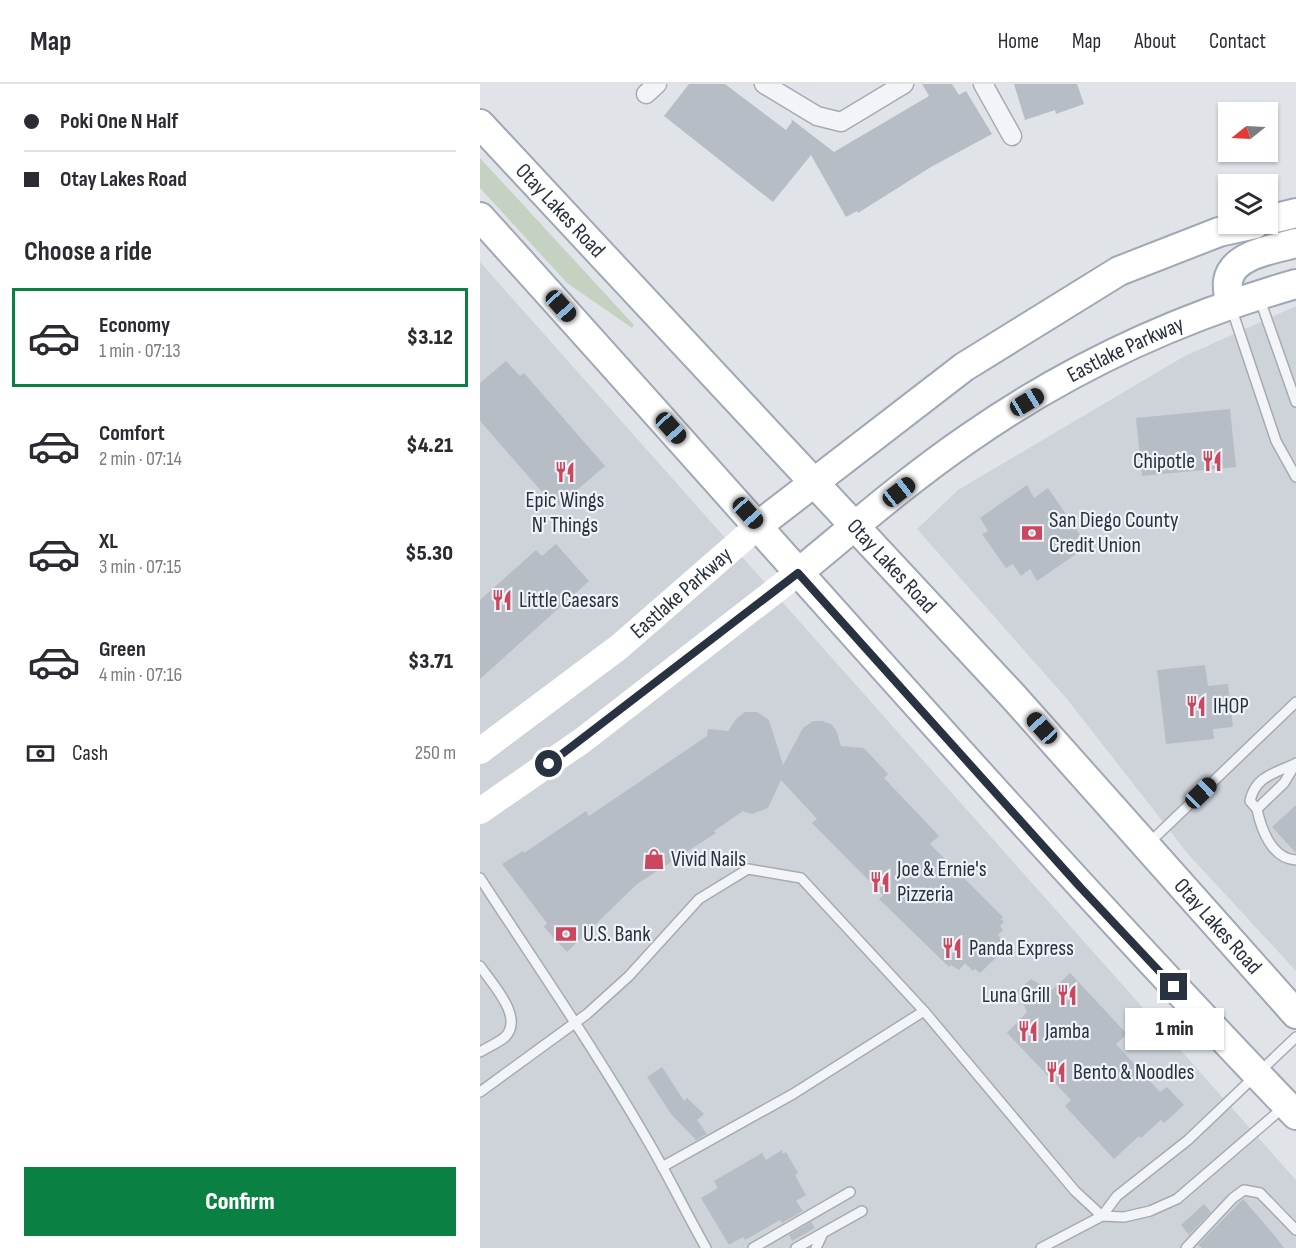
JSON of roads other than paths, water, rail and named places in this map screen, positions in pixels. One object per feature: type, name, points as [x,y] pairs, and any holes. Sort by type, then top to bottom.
[{"type":"main road","name":"Otay Lakes Road","points":[[480,124],[812,482],[856,525],[1296,1014]]},
{"type":"main road","points":[[1278,218],[1296,213]]},
{"type":"main road","points":[[480,217],[759,525],[798,573],[1080,887],[1257,1074],[1293,1105]]},
{"type":"main road","name":"Eastlake Parkway","points":[[480,751],[619,647],[759,525],[964,367],[1119,271],[1218,232]]},
{"type":"main road","points":[[1230,305],[1227,283],[1230,273],[1237,264],[1250,257],[1296,243]]},
{"type":"main road","name":"Eastlake Parkway","points":[[480,811],[583,740],[969,438],[1086,366],[1230,305],[1296,284]]},
{"type":"street","points":[[764,84],[817,116],[841,122],[904,84]]},
{"type":"street","points":[[983,84],[1012,136]]},
{"type":"lane","points":[[1258,295],[1296,402]]},
{"type":"lane","points":[[1230,305],[1276,441],[1296,477]]},
{"type":"lane","points":[[1146,845],[1296,702]]},
{"type":"lane","points":[[1295,763],[1260,780],[1252,791],[1250,801],[1257,809],[1260,824],[1279,854],[1296,860]]},
{"type":"lane","points":[[1257,809],[1284,783],[1295,763]]},
{"type":"lane","points":[[480,1092],[575,1023],[628,976],[699,899],[748,869],[801,879],[924,1011],[1075,1191],[1102,1216],[1124,1217],[1150,1211],[1177,1199],[1293,1105]]},
{"type":"lane","points":[[480,878],[575,1023],[663,1167],[675,1195],[706,1248]]},
{"type":"lane","points":[[480,966],[509,1010],[511,1026],[505,1036],[480,1052]]},
{"type":"lane","points":[[663,1167],[793,1094],[924,1011]]},
{"type":"lane","points":[[1041,1248],[1102,1216],[1117,1196],[1188,1140],[1296,1037]]},
{"type":"lane","points":[[1186,1248],[1233,1198],[1244,1190],[1260,1193],[1296,1230]]},
{"type":"lane","points":[[753,1248],[850,1192]]},
{"type":"lane","points":[[796,1248],[862,1211]]},
{"type":"lane","points":[[816,1248],[823,1233]]},
{"type":"place","name":"Chipotle","points":[[1212,461]]},
{"type":"place","name":"Epic Wings N' Things","points":[[565,472]]},
{"type":"place","name":"San Diego County Credit Union","points":[[1032,533]]},
{"type":"place","name":"Little Caesars","points":[[502,600]]},
{"type":"place","name":"IHOP","points":[[1196,706]]},
{"type":"place","name":"Vivid Nails","points":[[654,859]]},
{"type":"place","name":"Joe & Ernie's Pizzeria","points":[[880,882]]},
{"type":"place","name":"U.S. Bank","points":[[566,934]]},
{"type":"place","name":"Panda Express","points":[[952,948]]},
{"type":"place","name":"Luna Grill","points":[[1067,995]]},
{"type":"place","name":"Jamba","points":[[1028,1031]]},
{"type":"place","name":"Bento & Noodles","points":[[1056,1072]]}]
